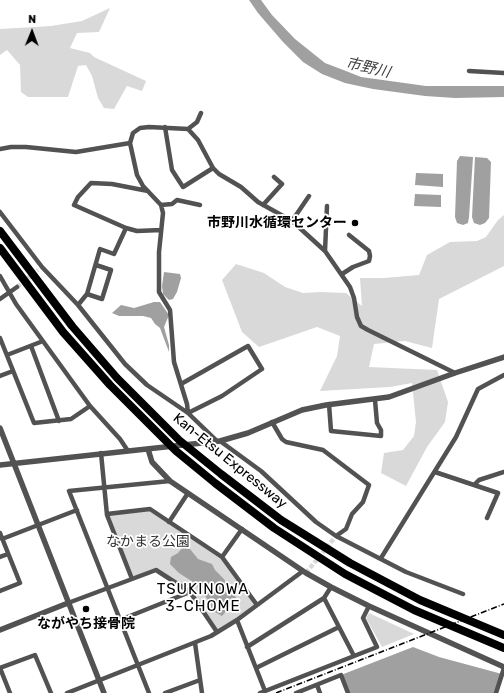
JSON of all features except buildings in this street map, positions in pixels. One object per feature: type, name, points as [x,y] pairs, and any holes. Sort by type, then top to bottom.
[{"type":"highway","name":"Kan-Etsu Expressway","points":[[0,231],[41,287],[93,351],[143,405],[179,440],[221,474],[281,520],[384,582],[458,617],[504,635]]},
{"type":"highway","name":"Kan-Etsu Expressway","points":[[0,248],[32,292],[85,358],[130,407],[176,451],[242,504],[310,552],[345,574],[441,622],[504,648]]},
{"type":"street","points":[[469,72],[504,73]]},
{"type":"street","points":[[188,413],[187,404],[174,362],[170,310],[159,292],[159,252],[163,213],[161,205],[144,186],[138,175],[130,143],[133,133],[140,128],[188,129],[198,122],[201,113]]},
{"type":"street","points":[[165,128],[172,170],[183,187],[213,168]]},
{"type":"street","points":[[188,129],[198,140],[213,168],[219,174],[241,187],[258,202],[292,221],[325,252],[350,287],[354,298],[357,317],[361,326],[455,373]]},
{"type":"street","points":[[0,149],[26,147],[76,152],[130,143]]},
{"type":"street","points":[[263,205],[282,184],[274,178]]},
{"type":"street","points":[[148,191],[112,184],[91,183],[78,197],[74,205],[126,228],[137,231],[161,230]]},
{"type":"street","points":[[292,221],[308,196]]},
{"type":"street","points":[[161,205],[172,204],[177,200],[200,205]]},
{"type":"street","points":[[325,252],[328,206]]},
{"type":"street","points":[[0,212],[40,269],[78,305],[125,364],[147,385],[188,413],[218,441],[261,471],[316,522],[336,536],[406,572],[463,594]]},
{"type":"street","points":[[78,305],[87,294],[100,249],[114,254],[126,228]]},
{"type":"street","points":[[342,274],[369,260],[370,256],[369,251],[349,235]]},
{"type":"street","points":[[87,294],[102,299],[111,270],[96,265]]},
{"type":"street","points":[[0,276],[16,304],[90,406],[120,439],[128,451]]},
{"type":"street","points":[[0,299],[16,287]]},
{"type":"street","points":[[0,338],[34,423],[71,419],[90,406]]},
{"type":"street","points":[[7,355],[43,341]]},
{"type":"street","points":[[31,346],[59,421]]},
{"type":"street","points":[[181,384],[248,346],[262,370],[222,396],[188,413]]},
{"type":"street","points":[[0,465],[218,441],[248,432],[302,410],[329,404],[375,400],[389,397],[504,357]]},
{"type":"street","points":[[0,376],[13,371]]},
{"type":"street","points":[[381,558],[456,438],[478,390],[504,375]]},
{"type":"street","points":[[329,404],[331,431],[381,436],[381,430],[377,423],[375,400]]},
{"type":"street","points":[[272,422],[282,439],[286,442],[323,450],[369,484],[363,502],[352,514],[346,529],[336,536]]},
{"type":"street","points":[[0,428],[104,693]]},
{"type":"street","points":[[148,449],[152,462],[170,481],[303,571],[331,587],[370,606],[504,668],[496,693]]},
{"type":"street","points":[[101,453],[107,514],[132,578]]},
{"type":"street","points":[[435,472],[498,493],[487,518]]},
{"type":"street","points":[[474,485],[479,480],[504,472]]},
{"type":"street","points":[[149,693],[69,490],[170,481]]},
{"type":"street","points":[[168,522],[188,492]]},
{"type":"street","points":[[107,514],[150,509],[222,557],[257,605]]},
{"type":"street","points":[[2,539],[77,510]]},
{"type":"street","points":[[222,557],[242,529]]},
{"type":"street","points":[[0,533],[20,583],[0,591]]},
{"type":"street","points":[[0,557],[8,554]]},
{"type":"street","points":[[0,630],[68,602],[156,570],[190,592],[217,632]]},
{"type":"street","points":[[67,693],[195,643],[217,632],[237,620],[303,571]]},
{"type":"street","points":[[247,648],[324,598],[331,587]]},
{"type":"street","points":[[120,620],[190,592]]},
{"type":"street","points":[[324,598],[354,656]]},
{"type":"street","points":[[237,620],[256,668],[262,692],[378,647],[363,618],[370,606]]},
{"type":"street","points":[[256,668],[339,627]]},
{"type":"street","points":[[195,643],[202,693]]},
{"type":"street","points":[[10,693],[0,668],[35,655],[51,693]]},
{"type":"street","points":[[296,693],[341,676],[348,693]]},
{"type":"street","points":[[165,693],[200,680]]},
{"type":"street","points":[[317,685],[320,693]]},
{"type":"green space","points":[[110,8],[99,32],[77,33],[70,48],[90,53],[94,57],[146,81],[142,91],[127,86],[114,109],[104,108],[98,98],[92,76],[86,65],[78,66],[68,97],[28,97],[21,92],[20,65],[7,50],[0,55],[0,29],[51,26],[82,21]]},
{"type":"green space","points":[[504,215],[504,266],[439,299],[432,348],[405,341],[374,344],[369,367],[437,370],[448,402],[445,422],[427,447],[406,486],[381,473],[384,453],[403,450],[414,436],[416,422],[412,383],[390,387],[320,391],[337,356],[340,336],[317,327],[259,347],[242,332],[222,280],[236,264],[264,273],[285,287],[303,293],[346,293],[362,306],[360,278],[384,278],[419,275],[427,255],[450,242],[477,241],[486,237],[498,220]]},
{"type":"green space","name":"なかまる公園","points":[[150,509],[222,557],[257,605],[217,632],[190,592],[156,570],[132,579],[107,515]]},
{"type":"green space","points":[[369,613],[414,634],[382,647],[366,618]]},
{"type":"shaded area","points":[[249,0],[261,0],[272,15],[295,39],[325,63],[361,77],[426,86],[504,86],[504,97],[455,98],[425,96],[373,89],[345,83],[322,74],[303,62],[283,42]]},
{"type":"shaded area","points":[[460,156],[473,157],[469,217],[468,223],[463,225],[457,223],[455,217],[457,161]]},
{"type":"shaded area","points":[[475,157],[487,158],[491,162],[489,218],[485,223],[480,225],[474,223],[472,217]]},
{"type":"shaded area","points":[[416,173],[443,174],[443,187],[415,185]]},
{"type":"shaded area","points":[[415,194],[441,195],[441,207],[414,206]]},
{"type":"shaded area","points":[[164,272],[180,274],[181,278],[177,292],[173,299],[169,300],[163,294],[162,286]]},
{"type":"shaded area","points":[[154,302],[160,302],[169,315],[164,327],[169,345],[169,352],[160,328],[151,318],[143,316],[119,316],[112,313],[121,305],[134,308]]},
{"type":"shaded area","points":[[183,547],[190,549],[198,559],[212,564],[215,570],[235,594],[235,601],[222,616],[213,611],[208,600],[193,582],[179,573],[170,564],[171,557],[178,553]]},
{"type":"shaded area","points":[[413,647],[439,657],[502,674],[496,693],[348,693],[341,675]]},
{"type":"tunnel","points":[[17,287],[38,270]]},
{"type":"tunnel","points":[[306,573],[336,536]]},
{"type":"railway","points":[[276,693],[504,604]]},
{"type":"place","name":"市野川水循環センター","points":[[355,223]]},
{"type":"place","name":"ながやち接骨院","points":[[86,609]]},
{"type":"district","name":"TSUKINOWA 3-CHOME","points":[[203,598]]},
{"type":"water label","name":"市野川","points":[[368,68]]}]
